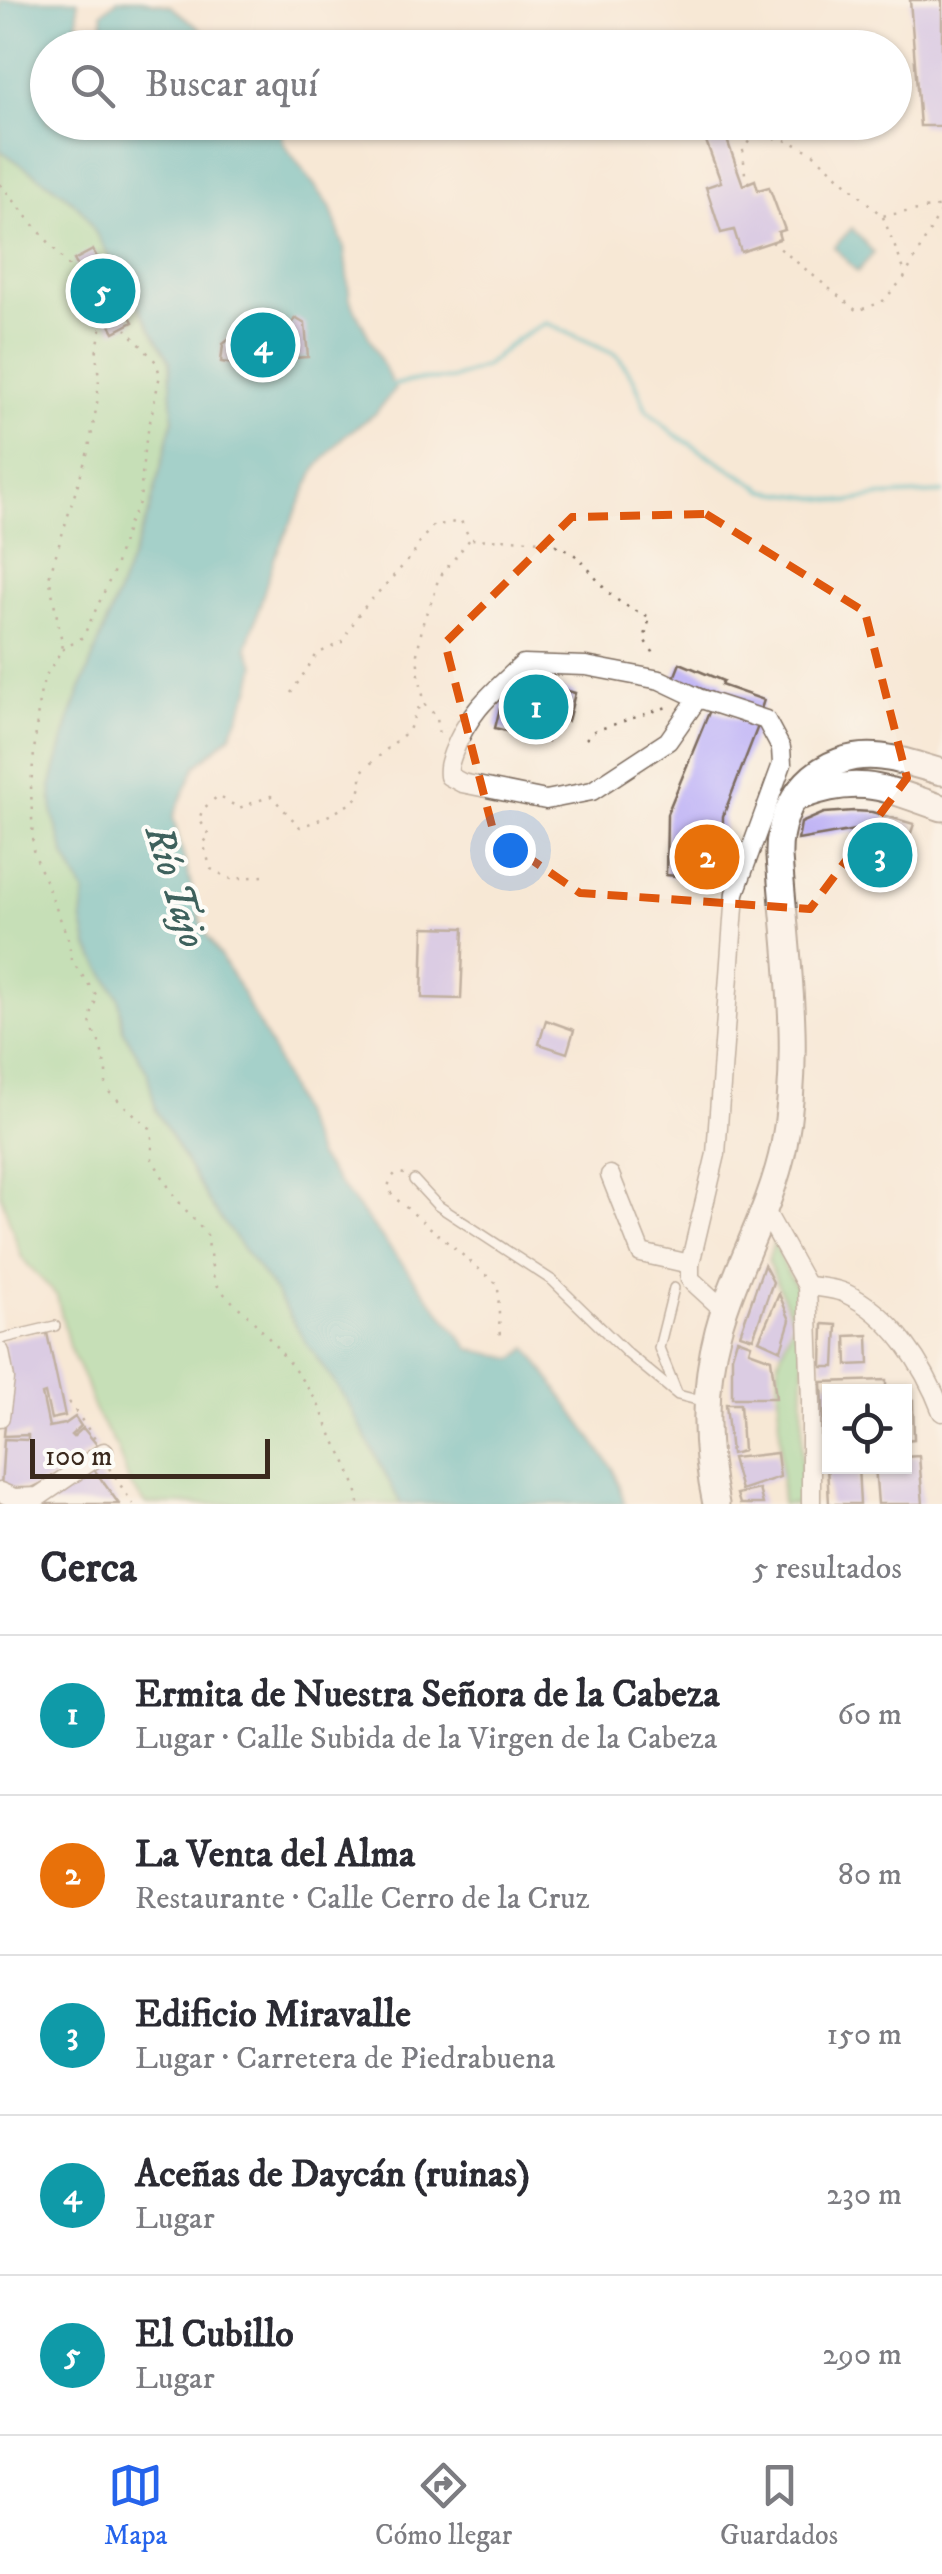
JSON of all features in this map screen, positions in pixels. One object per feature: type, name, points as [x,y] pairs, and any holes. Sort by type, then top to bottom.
[{"type":"main road","points":[[716,1504],[708,1449],[713,1354],[783,1150],[792,1072],[780,826],[793,799],[812,777],[841,762],[871,756],[942,772]]},
{"type":"main road","points":[[897,760],[934,792],[942,806]]},
{"type":"main road","points":[[793,799],[829,786],[848,784],[875,786],[942,806]]},
{"type":"street","points":[[698,698],[668,741],[592,790],[546,800],[462,782],[449,776],[448,768],[462,729],[523,664],[586,666],[660,680],[698,698],[766,720],[781,748],[782,764],[735,894],[716,1154],[690,1264],[690,1279],[725,1311]]},
{"type":"street","points":[[750,853],[779,857]]},
{"type":"street","points":[[610,1174],[642,1253],[690,1264]]},
{"type":"street","points":[[764,1209],[807,1286],[811,1504]]},
{"type":"street","points":[[807,1286],[844,1292],[883,1318],[930,1379],[942,1412]]},
{"type":"street","points":[[0,1352],[5,1379],[0,1418]]},
{"type":"street","points":[[0,1492],[14,1498],[38,1497],[104,1452]]},
{"type":"lane","points":[[414,1180],[437,1205],[553,1280],[627,1353],[678,1396],[708,1402]]},
{"type":"lane","points":[[674,1288],[659,1348],[678,1396]]},
{"type":"lane","points":[[0,1339],[55,1326]]},
{"type":"path","points":[[749,140],[742,148],[744,174],[749,182]]},
{"type":"path","points":[[788,140],[813,152],[882,216],[906,275]]},
{"type":"path","points":[[0,184],[71,269],[102,324],[96,354],[97,404],[89,448],[49,578],[61,633],[60,650],[44,677],[39,699],[30,785],[33,850],[69,941],[72,960],[97,996],[90,1018],[100,1044],[106,1084],[116,1100],[150,1128],[152,1160],[174,1196],[207,1235],[214,1280],[313,1395],[354,1482],[359,1504]]},
{"type":"path","points":[[882,216],[942,207]]},
{"type":"path","points":[[772,242],[857,311],[882,302],[906,275],[942,207]]},
{"type":"path","points":[[60,650],[82,637],[113,573],[140,501],[144,450],[160,374],[156,362],[126,329]]},
{"type":"path","points":[[291,693],[317,654],[342,642],[360,612],[434,526],[460,521],[470,539]]},
{"type":"path","points":[[470,539],[509,542],[525,538],[569,550],[608,593],[650,617],[644,640],[653,652],[660,680]]},
{"type":"path","points":[[448,768],[440,758],[437,717],[425,705],[417,654],[438,579],[470,539]]},
{"type":"path","points":[[586,739],[594,731],[698,698]]},
{"type":"path","points":[[263,876],[230,878],[211,870],[203,844],[210,836],[200,820],[203,808],[218,796],[239,808],[272,796],[300,827],[314,822],[356,798],[362,772],[409,730],[417,710],[425,705]]},
{"type":"path","points":[[414,1180],[397,1172],[390,1178],[388,1189],[498,1286],[500,1341]]},
{"type":"path","points":[[70,1402],[104,1452],[110,1474],[133,1504]]},
{"type":"highlighted area","points":[[706,514],[865,612],[907,778],[810,909],[580,893],[494,834],[445,643],[572,517]]},
{"type":"green space","points":[[0,150],[83,211],[170,361],[173,420],[149,513],[71,715],[51,787],[53,814],[65,855],[85,894],[82,918],[88,946],[119,998],[123,1030],[147,1071],[156,1110],[212,1207],[277,1294],[346,1399],[401,1504],[146,1504],[130,1485],[117,1448],[95,1412],[69,1347],[57,1296],[22,1258],[0,1193]]},
{"type":"green space","points":[[774,1241],[800,1292],[804,1325],[801,1504],[782,1504],[778,1361],[793,1321],[768,1261]]},
{"type":"water","name":"Río Tajo","points":[[0,0],[78,0],[78,30],[30,30],[30,140],[283,140],[330,206],[344,247],[350,299],[395,389],[375,414],[344,436],[316,469],[274,559],[247,648],[256,665],[251,687],[231,735],[196,766],[173,817],[203,929],[271,1047],[318,1157],[470,1349],[514,1359],[528,1348],[612,1467],[625,1504],[401,1504],[346,1399],[277,1294],[212,1207],[156,1110],[147,1071],[123,1030],[119,998],[88,946],[82,918],[85,894],[65,855],[53,814],[51,787],[71,715],[149,513],[173,420],[170,361],[83,211],[0,150]]},
{"type":"water","points":[[118,0],[141,0],[171,6],[201,30],[104,30],[102,12]]},
{"type":"water","points":[[852,228],[874,253],[857,272],[834,247]]},
{"type":"building","points":[[910,0],[942,0],[942,126],[920,126]]},
{"type":"building","points":[[727,140],[743,185],[755,180],[758,190],[769,187],[785,230],[778,232],[780,239],[741,252],[734,230],[721,233],[706,187],[721,182],[706,141]]},
{"type":"building","points":[[93,250],[133,322],[114,332],[74,260]]},
{"type":"building","points":[[295,318],[305,324],[308,357],[293,358],[290,328]]},
{"type":"building","points":[[261,322],[268,335],[269,360],[253,360],[251,346]]},
{"type":"building","points":[[285,326],[289,347],[286,358],[274,360],[275,336]]},
{"type":"building","points":[[235,335],[239,348],[234,364],[221,362],[223,344]]},
{"type":"building","points":[[680,663],[723,681],[721,685],[764,700],[760,712],[674,678]]},
{"type":"building","points":[[528,680],[575,693],[568,721],[554,717],[548,742],[495,728],[504,692],[523,697]]},
{"type":"building","points":[[710,710],[758,726],[723,816],[722,880],[666,875],[667,814]]},
{"type":"building","points":[[854,811],[914,824],[892,888],[860,880],[855,830],[798,840],[801,823],[824,813]]},
{"type":"building","points":[[424,927],[464,928],[461,999],[422,998]]},
{"type":"building","points":[[546,1020],[574,1030],[567,1053],[539,1044]]},
{"type":"building","points":[[764,1265],[773,1282],[753,1338],[740,1334]]},
{"type":"building","points":[[779,1294],[790,1320],[781,1350],[759,1340]]},
{"type":"building","points":[[823,1324],[837,1325],[835,1367],[822,1367]]},
{"type":"building","points":[[47,1333],[65,1416],[51,1419],[45,1393],[42,1394],[49,1427],[75,1417],[81,1426],[71,1435],[83,1428],[98,1446],[32,1488],[1,1488],[4,1439],[28,1440],[28,1435],[4,1436],[9,1378],[3,1341]]},
{"type":"building","points":[[868,1335],[869,1364],[847,1365],[846,1336]]},
{"type":"building","points":[[737,1339],[751,1344],[749,1351],[771,1359],[776,1398],[732,1398],[732,1356]]},
{"type":"building","points":[[886,1380],[886,1384],[822,1384]]},
{"type":"building","points":[[726,1404],[740,1404],[743,1451],[731,1454]]},
{"type":"building","points":[[777,1453],[780,1477],[741,1490],[732,1458]]},
{"type":"building","points":[[912,1456],[919,1456],[923,1504],[878,1504],[876,1474],[912,1474]]},
{"type":"building","points":[[93,1468],[119,1504],[41,1504]]},
{"type":"building","points":[[827,1474],[858,1474],[860,1504],[829,1504]]},
{"type":"building","points":[[759,1489],[763,1504],[740,1504],[737,1494]]},
{"type":"waterway","points":[[389,386],[452,379],[485,366],[516,340],[546,323],[617,355],[635,381],[646,409],[674,434],[766,491],[847,502],[942,493]]},
{"type":"place","name":"El Cubillo","points":[[103,291]]},
{"type":"place","name":"Aceñas de Daycán (ruinas)","points":[[263,345]]},
{"type":"place","name":"Ermita de Nuestra Señora de la Cabeza","points":[[536,707]]},
{"type":"place","name":"Edificio Miravalle","points":[[880,855]]},
{"type":"place","name":"La Venta del Alma","points":[[707,857]]}]
